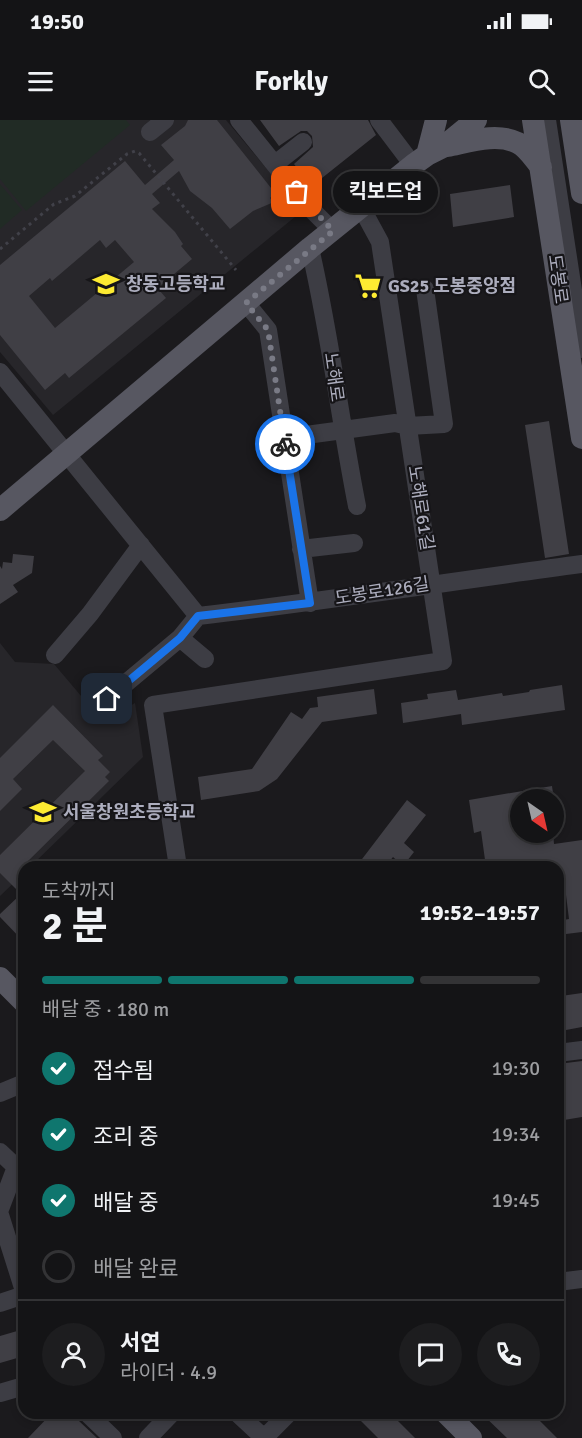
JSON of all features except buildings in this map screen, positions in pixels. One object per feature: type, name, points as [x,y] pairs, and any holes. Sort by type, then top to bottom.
[{"type":"main road","points":[[427,156],[436,120]]},
{"type":"main road","points":[[0,510],[310,248],[476,120]]},
{"type":"main road","name":"도봉로","points":[[533,120],[582,438]]},
{"type":"main road","points":[[571,120],[580,166],[582,193]]},
{"type":"main road","points":[[427,156],[484,139],[505,140],[518,142],[529,151],[541,167]]},
{"type":"main road","points":[[0,978],[18,996]]},
{"type":"main road","points":[[452,1419],[471,1438]]},
{"type":"street","points":[[150,132],[165,120]]},
{"type":"street","points":[[239,120],[308,206],[333,231]]},
{"type":"street","points":[[379,120],[427,156]]},
{"type":"street","points":[[547,120],[582,349]]},
{"type":"street","points":[[554,120],[582,303]]},
{"type":"street","points":[[275,164],[303,142]]},
{"type":"street","name":"노해로61길","points":[[177,861],[153,705],[443,661],[380,242],[361,207]]},
{"type":"street","name":"노해로","points":[[310,248],[326,323],[342,430],[357,506]]},
{"type":"street","points":[[284,438],[395,423],[408,426],[444,424],[425,289]]},
{"type":"street","points":[[246,303],[268,330],[310,603]]},
{"type":"street","points":[[0,372],[198,616],[180,638],[107,699]]},
{"type":"street","points":[[302,549],[354,543]]},
{"type":"street","points":[[55,655],[90,614],[141,545]]},
{"type":"street","name":"도봉로126길","points":[[198,616],[310,603],[582,564]]},
{"type":"street","points":[[180,638],[205,660]]},
{"type":"street","points":[[564,1052],[582,1050]]},
{"type":"street","points":[[0,1093],[18,1086]]},
{"type":"street","points":[[0,1152],[18,1165]]},
{"type":"street","points":[[0,1209],[18,1170]]},
{"type":"street","points":[[0,1215],[18,1274]]},
{"type":"street","points":[[564,1281],[582,1279]]},
{"type":"street","points":[[0,1303],[18,1296]]},
{"type":"street","points":[[0,1393],[18,1388]]},
{"type":"street","points":[[93,1419],[113,1438]]},
{"type":"street","points":[[148,1438],[166,1419]]},
{"type":"street","points":[[243,1419],[264,1438],[283,1419]]},
{"type":"path","points":[[0,249],[54,204],[75,196],[127,154],[135,151],[236,270]]},
{"type":"shaded area","name":"창동고등학교","points":[[0,120],[226,120],[296,204],[296,216],[53,415],[0,352]]},
{"type":"shaded area","points":[[0,120],[126,120],[130,125],[26,211],[0,179]]},
{"type":"shaded area","points":[[0,184],[22,210],[0,229]]},
{"type":"shaded area","name":"서울창원초등학교","points":[[0,643],[15,662],[54,664],[93,710],[108,712],[123,710],[135,703],[143,757],[36,861],[18,861],[18,879],[0,896]]},
{"type":"way so far","points":[[285,444],[268,330],[246,303],[333,231],[297,192]]},
{"type":"place","name":"킥보드업","points":[[297,192]]},
{"type":"place","name":"창동고등학교","points":[[106,284]]},
{"type":"place","name":"GS25 도봉중앙점","points":[[368,286]]},
{"type":"place","name":"서울창원초등학교","points":[[43,812]]},
{"type":"route","points":[[107,699],[180,638],[198,616],[310,603],[285,444]]}]
